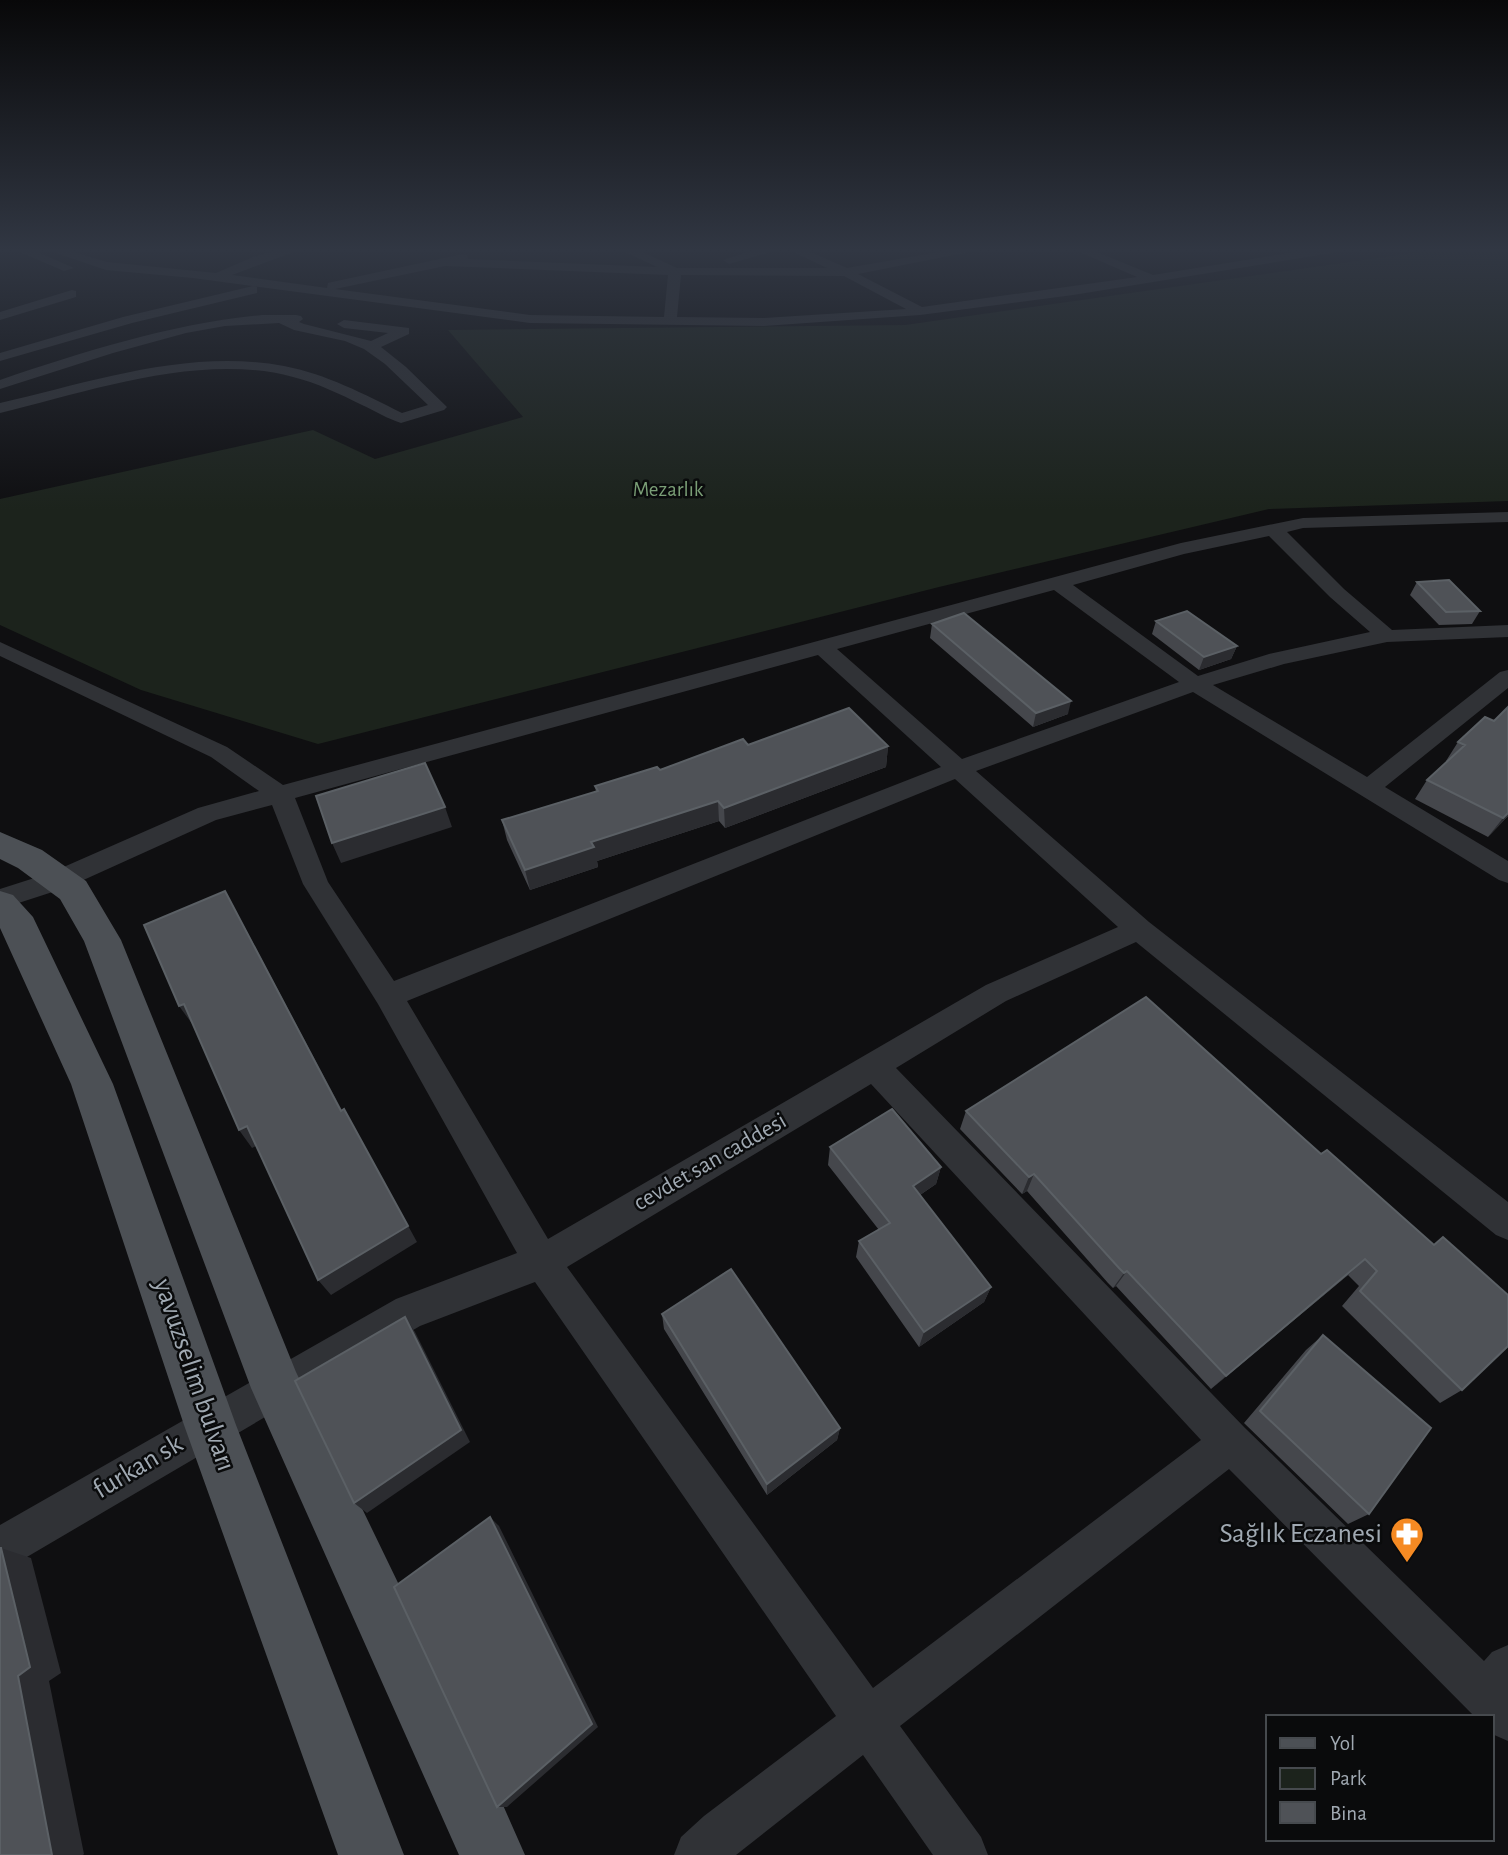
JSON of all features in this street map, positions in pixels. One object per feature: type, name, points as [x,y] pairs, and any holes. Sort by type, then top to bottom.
[{"type":"main road","points":[[0,844],[30,859],[73,890],[102,940],[277,1388],[454,1766],[492,1855]]},
{"type":"main road","name":"yavuzselim bulvarı","points":[[0,902],[20,927],[92,1084],[210,1425],[371,1855]]},
{"type":"street","points":[[0,357],[71,337]]},
{"type":"street","points":[[0,385],[163,337]]},
{"type":"street","points":[[0,408],[234,358],[297,373],[333,386],[401,418],[439,407],[371,346],[341,337]]},
{"type":"street","points":[[371,346],[392,337]]},
{"type":"street","points":[[0,902],[59,880],[207,814],[1181,549],[1303,523],[1508,517]]},
{"type":"street","points":[[1273,530],[1387,636]]},
{"type":"street","points":[[1058,583],[1195,684],[1508,873]]},
{"type":"street","points":[[388,996],[956,770],[1195,684],[1276,659],[1387,636],[1508,631]]},
{"type":"street","points":[[822,647],[956,770],[1139,929],[1504,1211]]},
{"type":"street","points":[[0,649],[219,751],[281,794],[316,884],[388,996],[542,1262],[963,1855]]},
{"type":"street","points":[[1367,789],[1508,677]]},
{"type":"street","name":"cevdet san caddesi","points":[[277,1388],[409,1312],[542,1262],[996,993],[1139,929]]},
{"type":"street","points":[[875,1067],[1231,1442],[1500,1693]]},
{"type":"street","name":"furkan sk","points":[[0,1549],[277,1388]]},
{"type":"street","points":[[699,1855],[722,1834],[1231,1442]]},
{"type":"green space","name":"Mezarlık","points":[[454,337],[1508,337],[1508,501],[1269,509],[939,587],[318,744],[141,690],[0,625],[0,499],[313,430],[375,459],[523,417]]},
{"type":"building","points":[[1449,580],[1480,611],[1446,612],[1417,582]]},
{"type":"building","points":[[1187,611],[1237,646],[1204,657],[1156,621]]},
{"type":"building","points":[[964,613],[1071,701],[1036,713],[932,624]]},
{"type":"building","points":[[1508,707],[1508,813],[1503,818],[1427,780],[1465,745],[1458,742],[1485,717],[1494,721]]},
{"type":"building","points":[[849,708],[888,746],[724,808],[718,801],[591,842],[594,847],[525,870],[502,820],[598,791],[595,786],[657,767],[660,770],[743,739],[748,745]]},
{"type":"building","points":[[425,763],[445,807],[332,843],[316,796]]},
{"type":"building","points":[[225,891],[341,1111],[344,1109],[408,1226],[318,1280],[247,1126],[239,1130],[184,1004],[179,1006],[144,925]]},
{"type":"building","points":[[1146,997],[1321,1154],[1327,1150],[1434,1245],[1443,1237],[1508,1295],[1508,1346],[1462,1390],[1360,1291],[1377,1271],[1365,1259],[1226,1376],[1127,1271],[1124,1273],[1119,1268],[1034,1174],[1029,1177],[966,1111]]},
{"type":"building","points":[[892,1109],[941,1167],[913,1186],[991,1287],[924,1332],[859,1241],[890,1223],[830,1147]]},
{"type":"building","points":[[731,1269],[840,1428],[767,1484],[662,1314]]},
{"type":"building","points":[[405,1317],[461,1430],[354,1503],[295,1381]]},
{"type":"building","points":[[1323,1335],[1431,1428],[1369,1514],[1260,1411]]},
{"type":"building","points":[[490,1517],[592,1724],[497,1807],[394,1587]]},
{"type":"building","points":[[0,1548],[30,1667],[18,1676],[52,1855],[0,1855]]},
{"type":"place","name":"Sağlık Eczanesi","points":[[1407,1564]]}]
